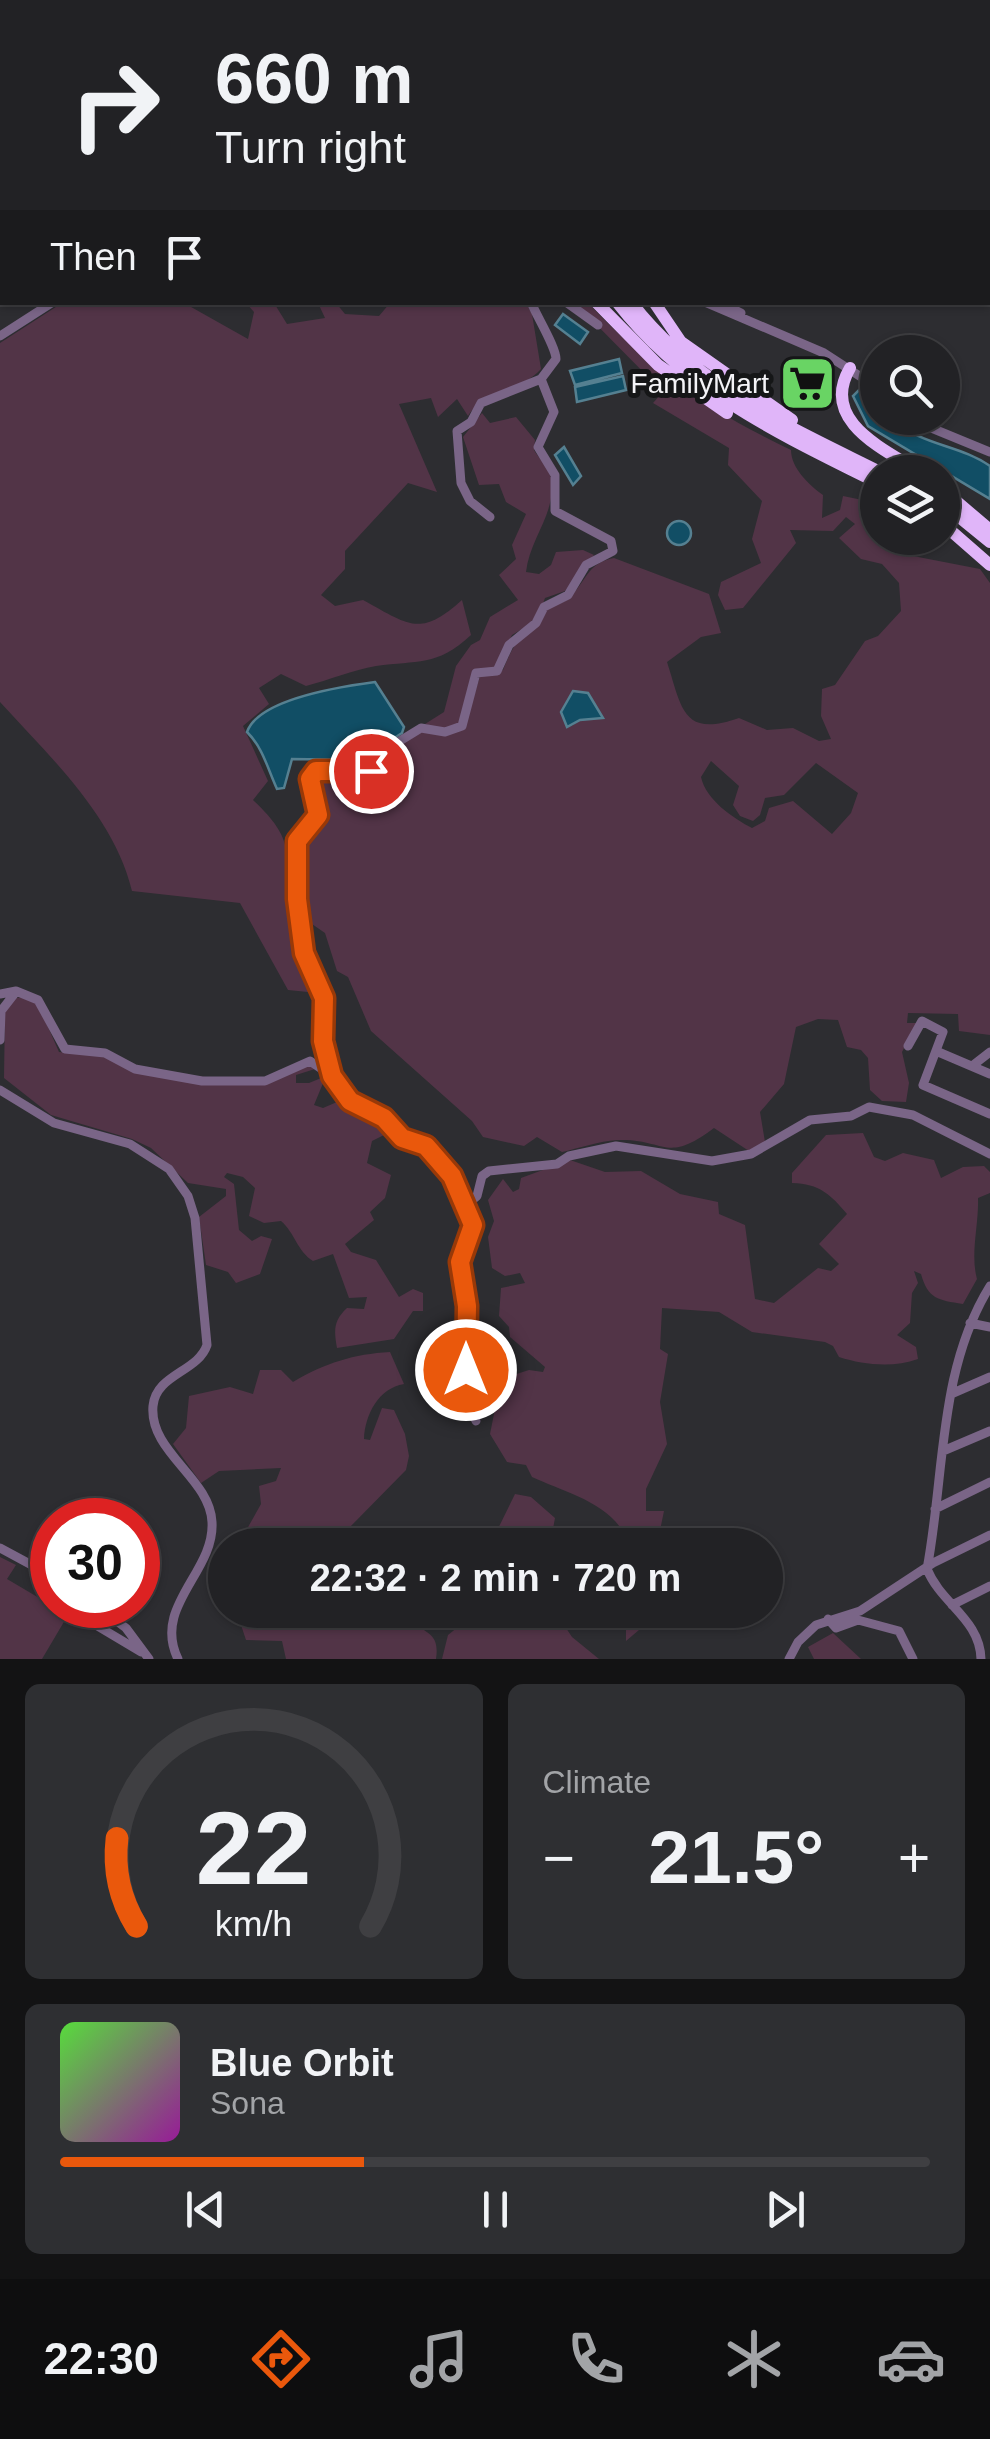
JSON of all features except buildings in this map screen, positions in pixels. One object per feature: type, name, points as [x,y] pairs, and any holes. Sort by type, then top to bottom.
[{"type":"highway","points":[[599,305],[658,365],[714,406],[860,475]]},
{"type":"highway","points":[[620,305],[666,356],[710,393],[860,474]]},
{"type":"highway","points":[[634,305],[671,348],[728,392],[860,461]]},
{"type":"highway","points":[[656,305],[671,332],[766,405],[860,455]]},
{"type":"highway","points":[[850,368],[841,394],[849,420],[861,434],[894,455]]},
{"type":"highway","points":[[960,504],[990,530]]},
{"type":"highway","points":[[960,519],[990,543]]},
{"type":"highway","points":[[960,539],[990,565]]},
{"type":"street","points":[[0,336],[47,305]]},
{"type":"street","points":[[490,518],[470,501],[461,483],[463,456],[458,431],[471,422],[486,399],[514,392],[540,379],[558,353],[538,323],[533,305]]},
{"type":"street","points":[[570,305],[598,326]]},
{"type":"street","points":[[712,305],[783,335]]},
{"type":"street","points":[[725,305],[860,375]]},
{"type":"street","points":[[332,1076],[323,1041],[324,998],[304,953],[297,899],[297,841],[318,815],[312,774],[371,771],[390,746],[421,728],[444,732],[462,726],[476,673],[497,670],[509,644],[536,622],[544,606],[568,595],[586,565],[613,552],[611,541],[555,512],[554,475],[538,447],[554,412],[540,379]]},
{"type":"street","points":[[948,435],[990,452]]},
{"type":"street","points":[[0,1040],[0,1011],[16,991]]},
{"type":"street","points":[[0,994],[16,991],[38,1000],[65,1049],[105,1053],[135,1068],[202,1081],[265,1081],[310,1061],[332,1076],[350,1101],[384,1118],[402,1138],[426,1146],[452,1176],[473,1225],[460,1262],[467,1306],[464,1394],[476,1421]]},
{"type":"street","points":[[908,1046],[922,1020],[943,1032],[923,1085],[990,1114]]},
{"type":"street","points":[[936,1051],[990,1074]]},
{"type":"street","points":[[972,1066],[990,1052]]},
{"type":"street","points":[[0,1090],[54,1123],[130,1144],[160,1160],[179,1182],[195,1218],[207,1344],[200,1359],[162,1386],[153,1406],[162,1439],[201,1492],[212,1520],[208,1546],[175,1610],[170,1637],[178,1659]]},
{"type":"street","points":[[465,1206],[477,1196],[482,1176],[489,1171],[557,1164],[569,1156],[616,1146],[712,1161],[751,1154],[810,1120],[851,1116],[869,1106],[913,1114],[990,1154]]},
{"type":"street","points":[[980,1659],[985,1640],[935,1588],[927,1569],[951,1394],[970,1323],[990,1286]]},
{"type":"street","points":[[970,1323],[990,1327]]},
{"type":"street","points":[[951,1394],[990,1378]]},
{"type":"street","points":[[943,1452],[990,1431]]},
{"type":"street","points":[[936,1509],[990,1482]]},
{"type":"street","points":[[789,1659],[806,1633],[828,1620],[860,1611],[990,1535]]},
{"type":"street","points":[[0,1548],[30,1564]]},
{"type":"street","points":[[952,1605],[990,1586]]},
{"type":"street","points":[[828,1620],[836,1628],[858,1620],[899,1630],[913,1659]]},
{"type":"street","points":[[99,1628],[146,1656]]},
{"type":"street","points":[[126,1628],[146,1656]]},
{"type":"shaded area","points":[[59,305],[188,305],[248,339],[254,312],[248,305],[275,305],[287,324],[325,318],[319,305],[338,305],[345,314],[379,316],[388,305],[527,305],[532,314],[541,369],[532,377],[484,400],[468,416],[457,399],[438,417],[431,398],[399,404],[437,492],[408,483],[345,551],[345,569],[321,595],[335,606],[363,600],[414,624],[435,620],[462,600],[471,635],[437,657],[367,668],[306,686],[281,674],[259,688],[269,704],[243,726],[268,781],[253,800],[276,826],[286,848],[295,927],[318,993],[288,990],[240,903],[132,891],[111,838],[96,813],[0,702],[0,343]]},
{"type":"shaded area","points":[[577,305],[590,305],[682,387],[791,450],[797,470],[823,495],[822,518],[840,510],[843,496],[860,500],[860,555],[913,555],[980,569],[990,583],[990,1035],[959,1031],[958,1014],[908,1013],[907,1023],[917,1023],[902,1052],[909,1083],[906,1102],[882,1101],[870,1090],[868,1058],[861,1050],[847,1047],[838,1020],[818,1019],[796,1027],[784,1084],[760,1112],[765,1142],[749,1151],[714,1128],[675,1148],[617,1140],[562,1152],[537,1137],[524,1146],[483,1137],[472,1121],[371,1031],[348,977],[337,971],[325,933],[309,922],[301,842],[320,819],[313,777],[371,775],[393,747],[421,731],[438,735],[464,729],[480,676],[503,670],[515,644],[534,619],[548,607],[569,598],[598,564],[614,558],[709,594],[721,633],[701,637],[667,662],[687,715],[706,724],[739,718],[767,730],[793,728],[819,741],[831,739],[821,716],[822,689],[835,685],[865,641],[878,636],[901,611],[899,583],[882,564],[861,559],[839,538],[855,524],[846,517],[833,531],[790,530],[796,543],[743,608],[725,610],[718,595],[721,582],[761,563],[752,539],[762,501],[728,465],[729,448],[653,403],[663,392]],"holes":[[[588,694],[603,717],[579,720],[572,726]],[[711,761],[739,786],[733,805],[740,816],[753,821],[760,815],[765,798],[784,795],[816,763],[858,793],[851,813],[832,834],[793,801],[769,808],[765,821],[752,828],[729,814],[708,793],[701,777]]]},
{"type":"shaded area","points":[[482,413],[490,423],[516,417],[535,440],[534,450],[550,474],[550,503],[526,572],[539,574],[551,565],[556,552],[583,550],[594,555],[565,591],[545,598],[537,620],[512,635],[497,667],[473,671],[458,726],[447,731],[425,724],[444,712],[456,666],[471,645],[480,640],[490,617],[518,600],[499,575],[516,559],[512,545],[526,514],[506,502],[499,484],[479,485],[463,437]]},
{"type":"shaded area","points":[[25,997],[38,1004],[59,1052],[105,1056],[138,1071],[261,1082],[312,1062],[315,1069],[296,1075],[296,1083],[326,1076],[314,1105],[323,1108],[344,1099],[384,1123],[388,1133],[372,1141],[367,1163],[391,1175],[385,1198],[370,1212],[374,1220],[345,1244],[351,1252],[376,1260],[399,1297],[413,1289],[423,1293],[423,1311],[413,1311],[394,1339],[337,1348],[335,1331],[339,1317],[347,1308],[364,1309],[367,1297],[349,1298],[333,1254],[313,1261],[281,1221],[264,1223],[249,1216],[255,1188],[243,1177],[227,1173],[224,1177],[234,1184],[239,1230],[252,1241],[261,1236],[272,1239],[260,1274],[236,1283],[228,1272],[206,1265],[199,1217],[226,1196],[226,1189],[188,1183],[151,1148],[132,1139],[51,1115],[4,1078],[5,1011],[15,998]]},
{"type":"shaded area","points":[[863,1133],[874,1157],[885,1161],[903,1153],[934,1160],[941,1178],[963,1167],[984,1166],[990,1172],[990,1193],[978,1198],[974,1260],[977,1279],[963,1304],[935,1297],[921,1274],[914,1271],[918,1283],[912,1293],[910,1323],[897,1335],[916,1347],[918,1359],[889,1364],[858,1362],[839,1357],[833,1346],[825,1342],[752,1332],[719,1312],[662,1308],[660,1349],[668,1354],[660,1402],[667,1444],[646,1489],[646,1511],[664,1511],[660,1528],[621,1528],[589,1502],[532,1477],[526,1465],[507,1462],[490,1434],[501,1379],[529,1370],[543,1372],[545,1367],[510,1337],[509,1327],[499,1316],[501,1288],[525,1283],[520,1273],[505,1276],[492,1268],[488,1237],[494,1221],[488,1200],[503,1179],[513,1192],[519,1189],[521,1178],[570,1160],[605,1172],[641,1171],[680,1194],[718,1202],[719,1214],[745,1225],[755,1299],[774,1303],[818,1268],[831,1271],[839,1264],[819,1244],[847,1214],[824,1191],[792,1183],[792,1173],[826,1135]]},
{"type":"shaded area","points":[[390,1352],[404,1384],[387,1391],[375,1404],[364,1439],[370,1440],[382,1408],[394,1410],[405,1434],[409,1456],[406,1470],[350,1528],[248,1528],[261,1504],[259,1486],[276,1481],[281,1468],[219,1471],[201,1483],[173,1444],[186,1428],[189,1396],[230,1387],[253,1394],[260,1370],[281,1370],[293,1382],[364,1355]]},
{"type":"shaded area","points":[[515,1494],[531,1497],[555,1518],[553,1528],[498,1528]]},
{"type":"shaded area","points":[[0,1557],[16,1565],[7,1579],[30,1593],[30,1628],[60,1628],[42,1659],[0,1659]]},
{"type":"shaded area","points":[[242,1628],[420,1628],[433,1638],[436,1659],[286,1659],[282,1641],[246,1640]]},
{"type":"shaded area","points":[[457,1628],[566,1628],[599,1659],[442,1659],[448,1635]]},
{"type":"shaded area","points":[[626,1628],[641,1628],[626,1641]]},
{"type":"shaded area","points":[[833,1633],[861,1659],[814,1659],[808,1647]]},
{"type":"water","points":[[563,314],[588,332],[580,344],[555,325]]},
{"type":"water","points":[[619,359],[622,373],[575,385],[570,371]]},
{"type":"water","points":[[623,376],[626,390],[577,402],[575,387]]},
{"type":"water","points":[[860,389],[860,410],[853,396]]},
{"type":"water","points":[[883,435],[917,435],[990,466],[990,499],[960,481],[960,455],[916,455]]},
{"type":"water","points":[[564,447],[581,476],[573,485],[555,455]]},
{"type":"water","points":[[679,521],[691,533],[679,545],[667,533]]},
{"type":"water","points":[[375,682],[404,727],[402,733],[360,760],[292,759],[284,788],[277,789],[261,751],[247,732],[255,720],[285,702]]},
{"type":"water","points":[[573,691],[588,693],[603,718],[580,720],[567,727],[561,712]]},
{"type":"place","name":"FamilyMart","points":[[808,383]]},
{"type":"route","points":[[371,771],[316,771],[310,779],[318,815],[297,841],[297,899],[304,953],[320,982],[326,1014],[324,1050],[342,1094],[363,1110],[384,1118],[402,1138],[426,1146],[452,1176],[473,1225],[460,1262],[467,1306],[466,1370]]}]
